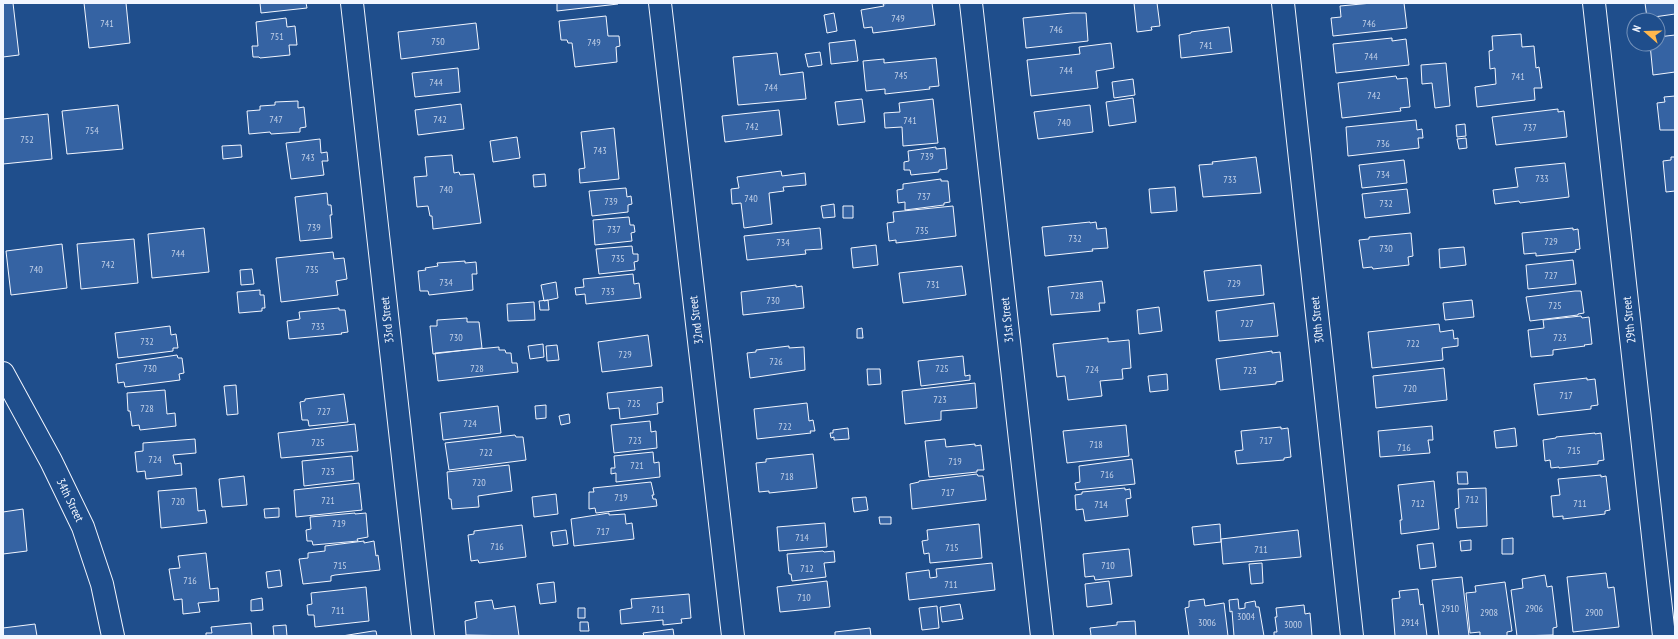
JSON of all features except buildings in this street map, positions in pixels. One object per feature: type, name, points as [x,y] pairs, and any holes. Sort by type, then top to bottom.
[{"type":"street","name":"33rd Street","points":[[352,3],[423,636]]},
{"type":"street","name":"32nd Street","points":[[660,3],[733,636]]},
{"type":"street","name":"31st Street","points":[[971,3],[1042,636]]},
{"type":"street","name":"30th Street","points":[[1283,3],[1352,636]]},
{"type":"street","name":"29th Street","points":[[1594,3],[1664,636]]},
{"type":"street","name":"34th Street","points":[[3,373],[51,461],[83,527],[102,584],[113,636]]}]
